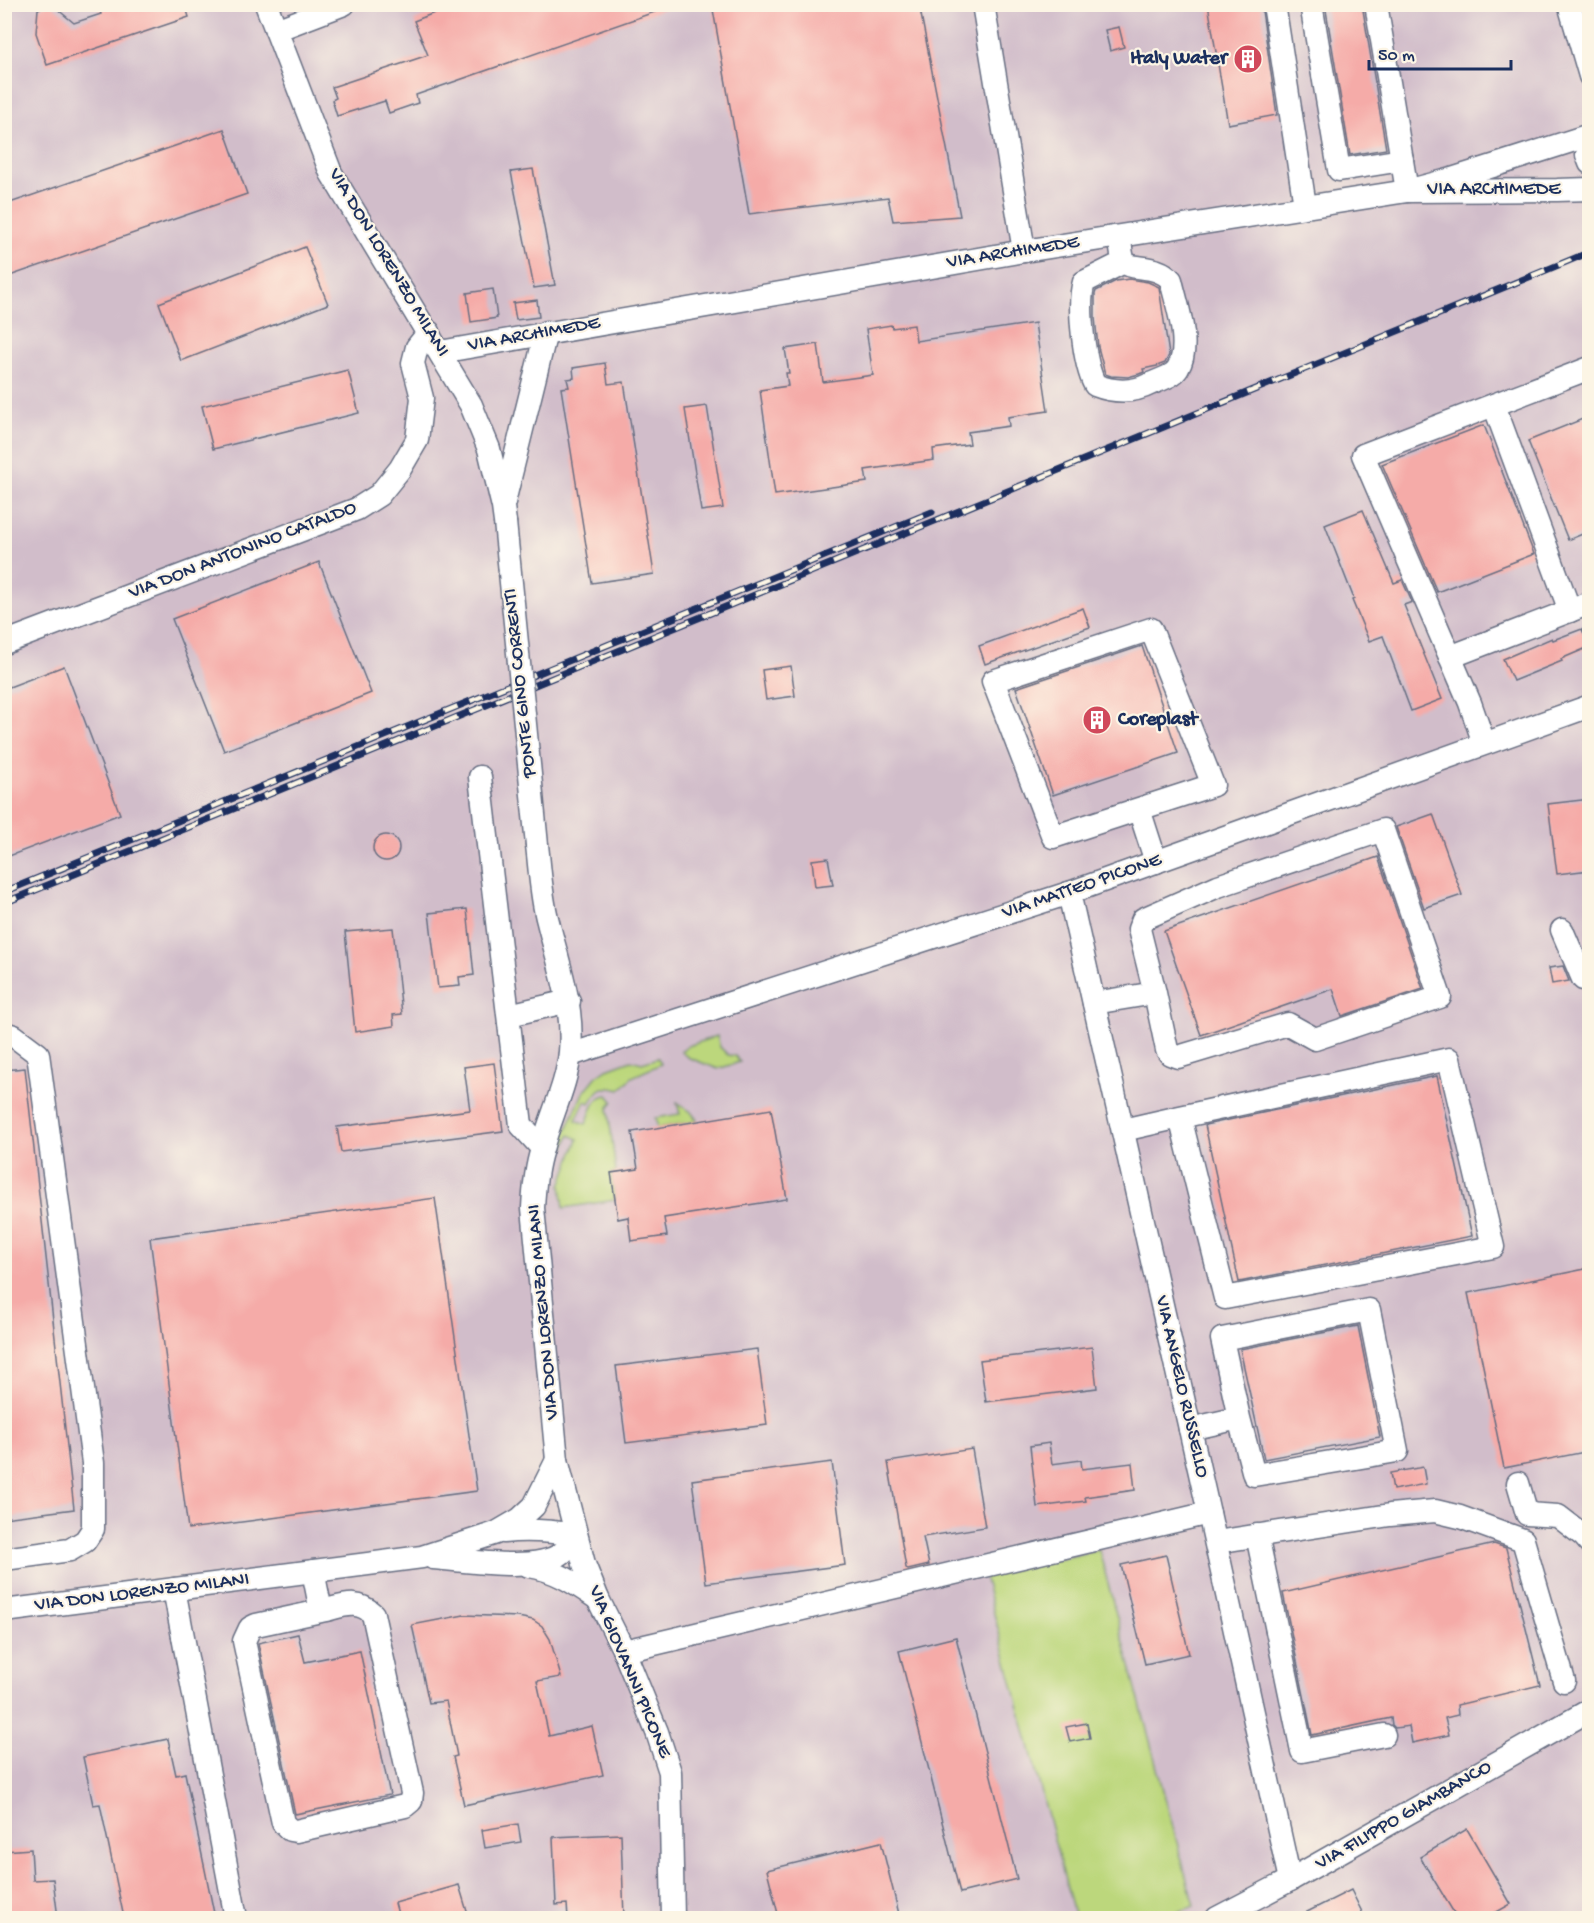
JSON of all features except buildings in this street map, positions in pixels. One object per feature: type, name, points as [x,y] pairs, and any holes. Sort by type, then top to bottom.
[{"type":"street","name":"VIA DON LORENZO MILANI","points":[[266,4],[331,172],[471,405],[489,449],[504,514]]},
{"type":"street","points":[[276,30],[344,4]]},
{"type":"street","points":[[983,4],[1024,251]]},
{"type":"street","points":[[1274,4],[1305,206]]},
{"type":"street","points":[[1311,4],[1339,170],[1402,160]]},
{"type":"street","points":[[1377,4],[1407,190],[1452,179],[1590,135]]},
{"type":"street","points":[[1571,13],[1590,76]]},
{"type":"street","points":[[1590,142],[1587,154],[1590,163]]},
{"type":"street","name":"VIA ARCHIMEDE","points":[[440,351],[1024,251],[1407,190],[1590,189]]},
{"type":"street","points":[[1119,237],[1124,262],[1128,266],[1157,269],[1171,280],[1183,333],[1183,353],[1178,369],[1168,376],[1130,390],[1108,390],[1095,385],[1089,375],[1080,294],[1084,282],[1124,262]]},
{"type":"street","name":"VIA DON ANTONINO CATALDO","points":[[4,643],[357,509],[379,495],[400,469],[417,440],[422,398],[413,363],[417,347],[429,332]]},
{"type":"street","points":[[504,514],[546,332]]},
{"type":"street","points":[[1484,743],[1450,657],[1363,455],[1590,368]]},
{"type":"street","points":[[1450,657],[1580,607],[1494,405]]},
{"type":"street","name":"PONTE GINO CORRENTI","points":[[504,514],[537,844]]},
{"type":"street","points":[[1151,629],[1213,785],[1139,809],[1053,837],[993,681],[1151,629]]},
{"type":"street","name":"VIA MATTEO PICONE","points":[[570,1055],[1069,894],[1590,706]]},
{"type":"street","points":[[480,777],[521,1125],[542,1148]]},
{"type":"street","points":[[1139,809],[1156,862]]},
{"type":"street","points":[[1383,830],[1440,997],[1315,1039],[1288,1024],[1178,1056],[1170,1054],[1167,1050],[1155,993],[1139,929],[1143,919],[1218,886],[1383,830]]},
{"type":"street","name":"VIA DON LORENZO MILANI","points":[[537,844],[547,919],[564,976],[572,1025],[570,1055],[542,1148],[536,1174],[533,1208],[557,1460],[576,1535]]},
{"type":"street","name":"VIA ANGELO RUSSELLO","points":[[1069,894],[1290,1880]]},
{"type":"street","points":[[1562,930],[1583,979],[1590,978]]},
{"type":"street","points":[[1094,1003],[1155,993]]},
{"type":"street","points":[[509,1015],[569,1001]]},
{"type":"street","points":[[4,1033],[14,1036],[38,1054],[93,1463],[93,1528],[85,1541],[70,1550],[4,1559]]},
{"type":"street","points":[[1123,1131],[1180,1117],[1449,1059],[1493,1247],[1225,1298],[1180,1117]]},
{"type":"street","points":[[1369,1310],[1397,1451],[1254,1475],[1239,1418],[1222,1339],[1369,1310]]},
{"type":"street","points":[[1190,1429],[1239,1418]]},
{"type":"street","points":[[496,1533],[520,1519],[534,1506],[557,1460]]},
{"type":"street","points":[[1518,1483],[1527,1514],[1558,1516],[1590,1543]]},
{"type":"street","points":[[1216,1542],[1389,1515],[1435,1511],[1460,1517],[1523,1540],[1564,1681]]},
{"type":"street","points":[[624,1651],[1209,1513]]},
{"type":"street","points":[[422,1557],[496,1533],[526,1529],[576,1535],[562,1553],[547,1561],[521,1564]]},
{"type":"street","name":"VIA GIOVANNI PICONE","points":[[576,1535],[584,1564],[598,1599],[624,1651],[657,1732],[670,1772],[673,1918]]},
{"type":"street","points":[[1257,1535],[1302,1751],[1384,1735]]},
{"type":"street","name":"VIA DON LORENZO MILANI","points":[[4,1611],[422,1557]]},
{"type":"street","points":[[422,1557],[521,1564],[545,1569],[569,1580],[598,1599]]},
{"type":"street","points":[[313,1571],[321,1611]]},
{"type":"street","points":[[174,1589],[236,1918]]},
{"type":"street","points":[[355,1604],[365,1607],[373,1614],[412,1792],[411,1801],[405,1806],[296,1831],[290,1830],[283,1823],[244,1641],[250,1628],[256,1625],[321,1611],[355,1604]]},
{"type":"street","name":"VIA FILIPPO GIAMBANCO","points":[[1217,1918],[1290,1880],[1590,1710]]},
{"type":"shaded area","points":[[5,5],[1589,5],[1589,1918],[5,1918]]},
{"type":"green space","points":[[717,1036],[720,1047],[740,1062],[718,1069],[687,1057],[681,1051],[688,1046]]},
{"type":"green space","points":[[658,1058],[661,1064],[632,1077],[620,1090],[605,1088],[596,1094],[590,1103],[585,1101],[576,1120],[586,1124],[599,1098],[608,1095],[613,1101],[608,1109],[616,1172],[611,1173],[615,1200],[564,1208],[561,1185],[578,1139],[570,1135],[550,1180],[553,1160],[583,1093],[597,1076],[607,1069],[631,1060],[642,1063]]},
{"type":"green space","points":[[677,1103],[690,1111],[698,1121],[658,1128],[655,1118],[680,1114]]},
{"type":"green space","points":[[1099,1550],[1194,1906],[1162,1918],[1075,1918],[984,1576]]},
{"type":"railway","points":[[4,903],[1590,252]]},
{"type":"railway","points":[[4,892],[932,512]]},
{"type":"place","name":"Italy Water","points":[[1248,59]]},
{"type":"place","name":"Coreplast","points":[[1097,720]]}]
